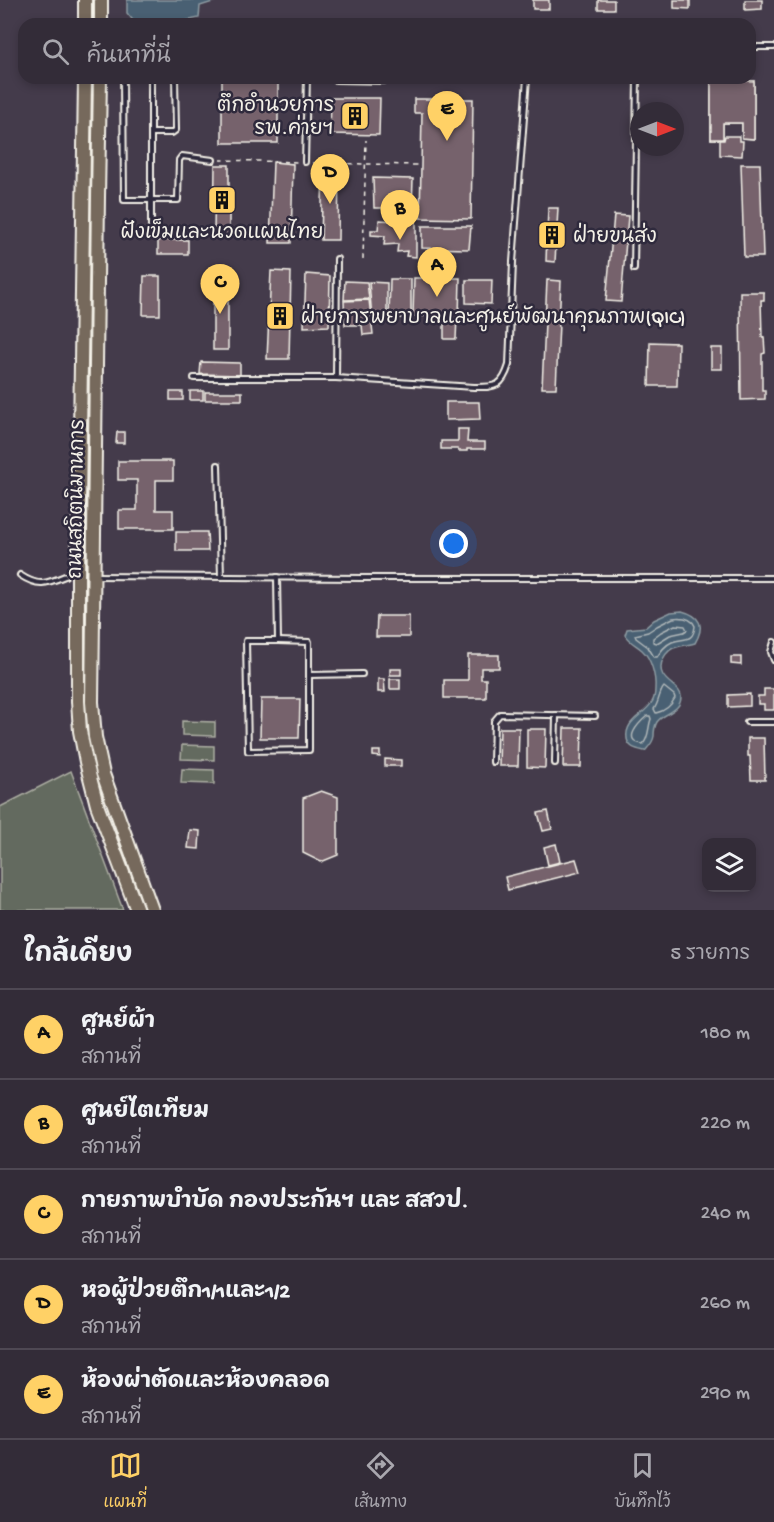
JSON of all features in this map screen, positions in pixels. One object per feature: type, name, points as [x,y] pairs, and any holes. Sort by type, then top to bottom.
[{"type":"main road","points":[[85,0],[85,18]]},
{"type":"main road","points":[[101,0],[101,18]]},
{"type":"main road","name":"ถนนสถิตนิมานการ","points":[[85,84],[71,576],[78,701],[80,731],[97,805],[137,910]]},
{"type":"main road","name":"ถนนสถิตนิมานการ","points":[[100,84],[92,702],[95,736],[103,774],[152,910]]},
{"type":"main road","points":[[71,576],[93,576]]},
{"type":"lane","points":[[756,47],[774,47]]},
{"type":"lane","points":[[123,84],[124,200],[178,200],[178,159],[182,156],[213,160]]},
{"type":"lane","points":[[151,84],[151,234]]},
{"type":"lane","points":[[151,133],[172,133],[176,130],[175,84]]},
{"type":"lane","points":[[305,162],[307,84]]},
{"type":"lane","points":[[194,378],[336,378],[490,387],[500,384],[509,365],[513,262],[527,84]]},
{"type":"lane","points":[[634,268],[637,84]]},
{"type":"lane","points":[[336,378],[338,259]]},
{"type":"lane","points":[[218,465],[221,577]]},
{"type":"lane","points":[[20,575],[32,583],[51,582],[71,576]]},
{"type":"lane","points":[[93,576],[774,578]]},
{"type":"lane","points":[[277,577],[278,642]]},
{"type":"lane","points":[[246,641],[278,642],[309,642],[309,750],[248,751],[246,641]]},
{"type":"lane","points":[[774,642],[771,652],[774,660]]},
{"type":"lane","points":[[309,675],[363,674]]},
{"type":"lane","points":[[494,762],[494,721],[500,714],[595,716]]},
{"type":"lane","points":[[555,763],[556,715]]},
{"type":"lane","points":[[747,722],[774,722]]},
{"type":"path","points":[[363,259],[366,140]]},
{"type":"path","points":[[213,160],[417,165]]},
{"type":"green space","points":[[182,721],[215,722],[215,736],[182,735]]},
{"type":"green space","points":[[182,745],[214,746],[214,760],[181,759]]},
{"type":"green space","points":[[182,769],[214,770],[214,784],[181,783]]},
{"type":"green space","points":[[71,771],[123,910],[0,910],[0,807]]},
{"type":"water","points":[[127,0],[219,0],[200,6],[199,18],[131,18],[127,13]]},
{"type":"water","points":[[682,611],[697,619],[700,632],[695,643],[679,646],[667,653],[661,666],[665,678],[680,693],[680,702],[675,709],[657,722],[653,741],[645,751],[636,749],[628,742],[627,732],[632,722],[652,702],[655,684],[654,673],[648,658],[625,635],[627,629],[646,627],[654,620],[671,612]]},
{"type":"building","points":[[533,0],[549,0],[549,9],[533,9]]},
{"type":"building","points":[[598,0],[614,0],[614,9],[598,9]]},
{"type":"building","points":[[674,0],[690,0],[690,9],[674,8]]},
{"type":"building","points":[[745,0],[762,0],[762,9],[745,10]]},
{"type":"building","points":[[222,84],[278,84],[278,143],[222,143]]},
{"type":"building","points":[[711,84],[754,84],[754,139],[742,138],[742,123],[723,123],[723,139],[711,139]],"holes":[[[723,90],[743,90],[743,110],[723,110]]]},
{"type":"building","points":[[711,84],[754,84],[754,139],[742,138],[742,123],[723,123],[723,139],[711,139]]},
{"type":"building","name":"ตึกอำนวยการ รพ.ค่ายฯ","points":[[331,98],[380,98],[379,135],[330,134]]},
{"type":"building","points":[[414,99],[473,99],[471,219],[420,218],[422,113],[414,113]]},
{"type":"building","points":[[725,136],[739,136],[739,141],[743,141],[742,156],[720,155],[720,140],[724,140]]},
{"type":"building","points":[[273,162],[293,164],[291,243],[270,243]]},
{"type":"building","points":[[741,164],[760,164],[763,257],[744,257]]},
{"type":"building","name":"ฝังเข็มและนวดแผนไทย","points":[[215,165],[229,165],[229,235],[214,235]]},
{"type":"building","points":[[323,167],[339,167],[338,240],[321,240]]},
{"type":"building","points":[[373,178],[413,179],[412,208],[374,208]]},
{"type":"building","name":"ฝ่ายขนส่ง","points":[[548,208],[558,208],[555,262],[546,261]]},
{"type":"building","points":[[614,215],[628,216],[621,302],[606,301]]},
{"type":"building","points":[[379,220],[416,222],[416,257],[406,256],[407,251],[397,252],[398,244],[384,245],[385,236],[371,235],[371,230],[378,230]]},
{"type":"building","points":[[422,226],[471,226],[469,249],[422,248]]},
{"type":"building","points":[[158,240],[188,240],[188,254],[158,254]]},
{"type":"building","name":"ฝ่ายการพยาบาลและศูนย์พัฒนาคุณภาพ(QIC)","points":[[271,271],[291,272],[289,359],[267,359]]},
{"type":"building","points":[[306,274],[330,276],[329,326],[304,327]]},
{"type":"building","points":[[144,276],[160,276],[160,315],[143,315]]},
{"type":"building","points":[[213,277],[228,277],[228,350],[213,350]]},
{"type":"building","points":[[414,278],[460,278],[456,339],[444,339],[444,316],[413,316]]},
{"type":"building","points":[[390,279],[411,279],[411,318],[389,318]]},
{"type":"building","points":[[466,280],[492,280],[491,304],[466,303]]},
{"type":"building","points":[[547,280],[561,281],[556,388],[542,388]]},
{"type":"building","points":[[345,281],[367,282],[369,299],[344,300]]},
{"type":"building","points":[[369,282],[387,283],[387,317],[372,318]]},
{"type":"building","points":[[740,292],[764,292],[764,300],[761,300],[765,353],[762,354],[762,390],[765,390],[765,399],[741,400]]},
{"type":"building","points":[[369,300],[373,334],[363,335],[362,325],[345,325],[344,301]]},
{"type":"building","points":[[650,342],[678,343],[677,386],[649,386]]},
{"type":"building","points":[[711,348],[722,348],[722,369],[711,369]]},
{"type":"building","points":[[201,362],[240,363],[240,375],[200,374]]},
{"type":"building","points":[[190,391],[203,391],[203,400],[190,400]]},
{"type":"building","points":[[170,392],[183,392],[183,400],[170,400]]},
{"type":"building","points":[[205,392],[242,392],[242,400],[205,400]]},
{"type":"building","points":[[446,402],[479,402],[480,419],[446,420]]},
{"type":"building","points":[[458,429],[468,429],[467,442],[485,442],[485,449],[458,451],[458,449],[441,449],[441,441],[458,441]]},
{"type":"building","points":[[117,432],[124,432],[124,443],[116,443]]},
{"type":"building","points":[[118,461],[173,461],[173,480],[156,480],[156,510],[173,510],[173,529],[119,529],[119,510],[137,510],[137,480],[118,480]]},
{"type":"building","points":[[176,532],[207,532],[208,551],[176,551]]},
{"type":"building","points":[[377,616],[409,616],[409,637],[376,637]]},
{"type":"building","points":[[468,655],[499,655],[499,668],[481,668],[481,679],[486,679],[486,698],[444,698],[444,680],[468,680]]},
{"type":"building","points":[[731,657],[741,657],[741,665],[731,664]]},
{"type":"building","points":[[390,669],[401,669],[401,675],[390,675]]},
{"type":"building","points":[[378,679],[384,679],[385,692],[378,692]]},
{"type":"building","points":[[390,679],[400,679],[400,689],[390,689]]},
{"type":"building","points":[[764,689],[774,689],[774,710],[764,710],[764,704],[758,704],[758,696],[764,696]]},
{"type":"building","points":[[750,694],[750,706],[728,707],[728,695]]},
{"type":"building","points":[[261,699],[300,699],[299,738],[260,738]]},
{"type":"building","points":[[500,728],[519,728],[518,766],[499,766]]},
{"type":"building","points":[[564,728],[582,728],[581,767],[563,767]]},
{"type":"building","points":[[527,729],[546,729],[545,768],[527,767]]},
{"type":"building","points":[[748,738],[764,738],[765,780],[751,780]]},
{"type":"building","points":[[373,751],[380,751],[380,757],[373,756]]},
{"type":"building","points":[[385,759],[401,760],[401,766],[385,766]]},
{"type":"building","points":[[321,791],[338,797],[338,855],[321,862],[303,853],[303,798]]},
{"type":"building","points":[[548,811],[552,829],[543,831],[538,813]]},
{"type":"building","points":[[190,830],[200,831],[199,849],[188,848]]},
{"type":"building","points":[[556,844],[560,862],[548,865],[544,847]]},
{"type":"building","points":[[576,859],[580,872],[508,890],[505,877]]},
{"type":"place","name":"ตึกอำนวยการ รพ.ค่ายฯ","points":[[355,116]]},
{"type":"place","name":"ห้องผ่าตัดและห้องคลอด","points":[[447,141]]},
{"type":"place","name":"ฝังเข็มและนวดแผนไทย","points":[[222,200]]},
{"type":"place","name":"หอผู้ป่วยตึก1/1และ1/2","points":[[330,204]]},
{"type":"place","name":"ฝ่ายขนส่ง","points":[[552,235]]},
{"type":"place","name":"ศูนย์ไตเทียม","points":[[400,240]]},
{"type":"place","name":"ศูนย์ผ้า","points":[[437,297]]},
{"type":"place","name":"กายภาพบำบัด กองประกันฯ และ สสวป.","points":[[220,314]]},
{"type":"place","name":"ฝ่ายการพยาบาลและศูนย์พัฒนาคุณภาพ(QIC)","points":[[280,316]]}]
